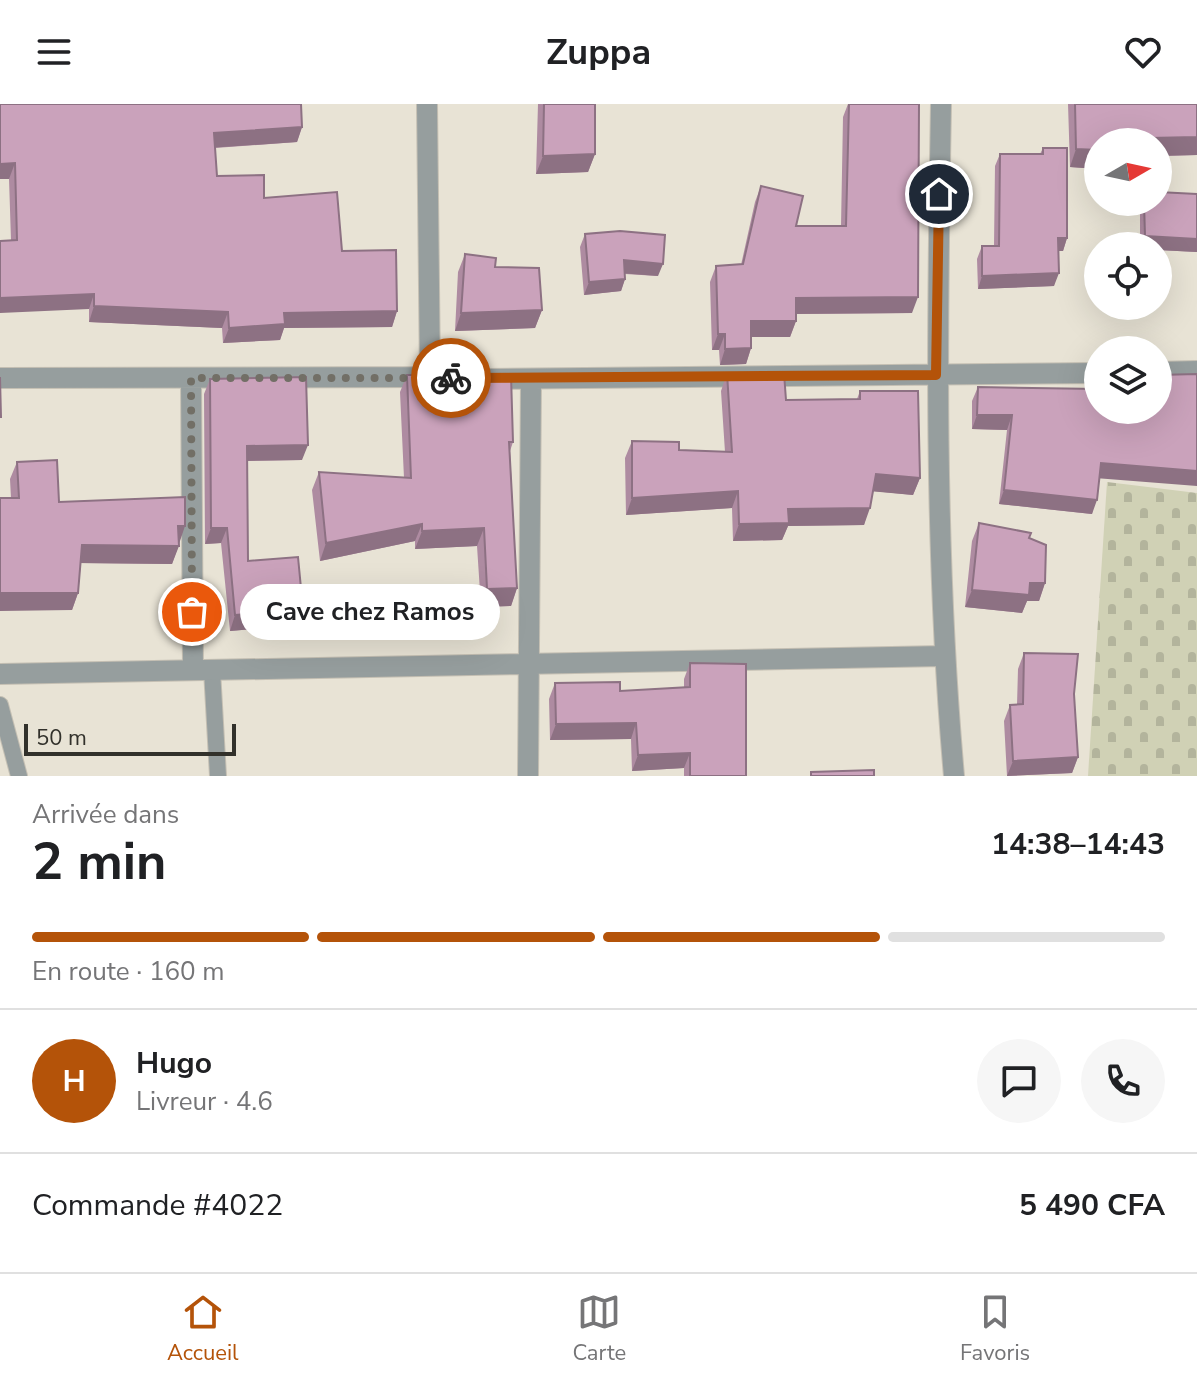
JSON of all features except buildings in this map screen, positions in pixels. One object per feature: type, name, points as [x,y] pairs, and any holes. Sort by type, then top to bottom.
[{"type":"street","points":[[427,104],[444,377]]},
{"type":"street","points":[[941,104],[936,375],[943,656],[954,776]]},
{"type":"street","points":[[1172,372],[1197,371]]},
{"type":"street","points":[[0,378],[444,377],[531,380],[1084,373]]},
{"type":"street","points":[[191,378],[202,670]]},
{"type":"street","points":[[528,776],[531,380]]},
{"type":"street","points":[[0,674],[943,656]]},
{"type":"lane","points":[[202,670],[218,776]]},
{"type":"lane","points":[[0,705],[19,776]]},
{"type":"green space","points":[[1107,482],[1197,493],[1197,776],[1088,776]]},
{"type":"way so far","points":[[192,612],[191,378],[451,378]]},
{"type":"place","name":"Cave chez Ramos","points":[[192,612]]},
{"type":"route","points":[[451,378],[531,380],[936,375],[939,194]]}]
